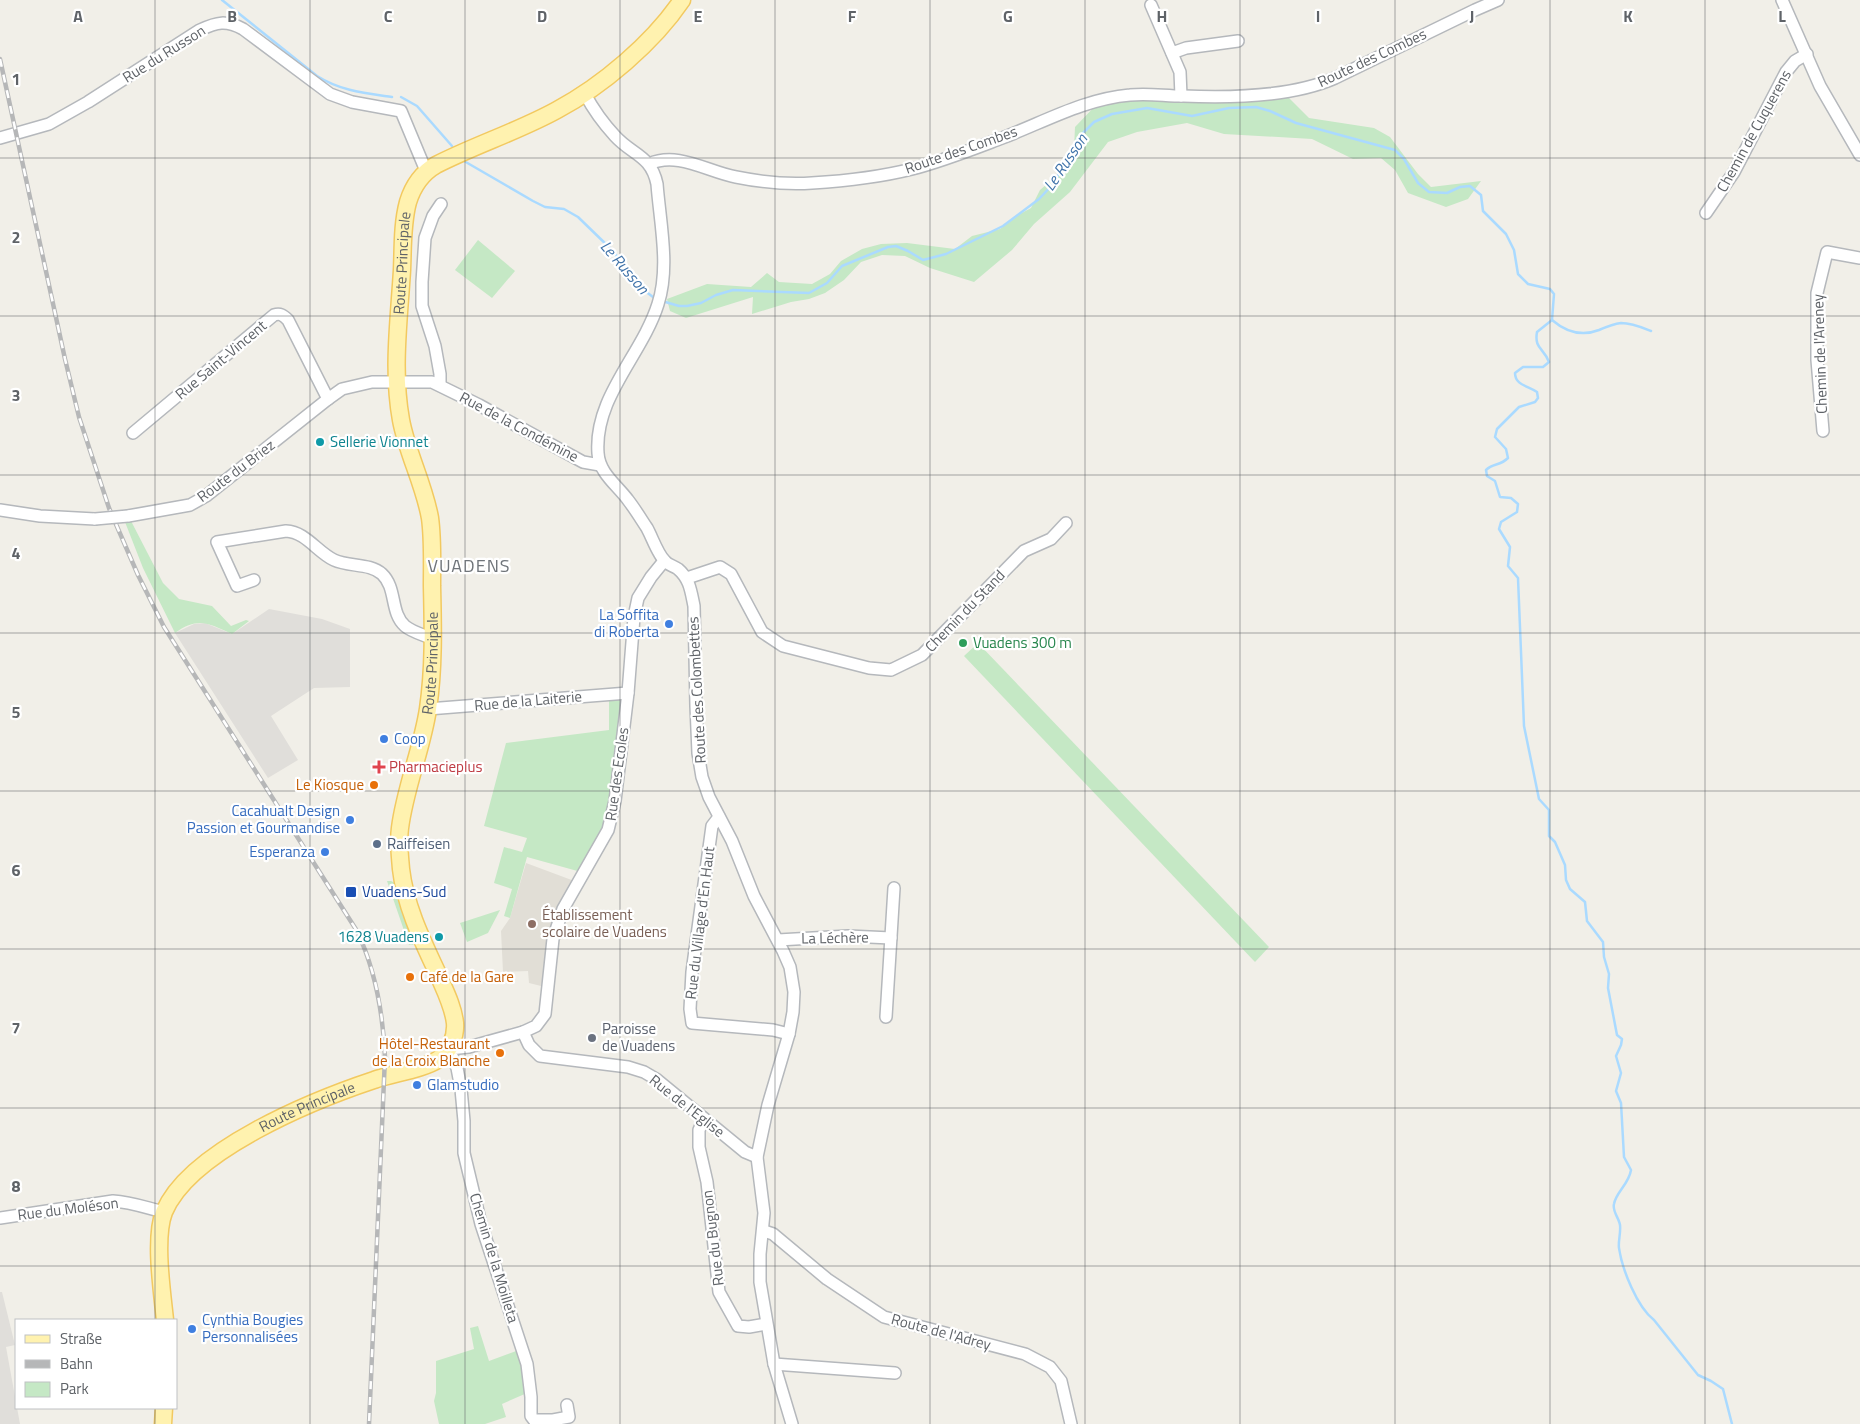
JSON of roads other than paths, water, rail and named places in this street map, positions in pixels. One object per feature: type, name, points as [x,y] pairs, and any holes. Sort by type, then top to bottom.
[{"type":"main road","name":"Route Principale","points":[[165,1319],[160,1265],[160,1239],[164,1212],[178,1190],[194,1173],[221,1152],[289,1114],[376,1079],[435,1061],[449,1049],[455,1030],[453,1009],[412,912],[403,884],[399,847],[405,800],[418,759],[428,709],[433,639],[430,516],[405,439],[397,382],[397,352],[406,208],[414,189],[426,171],[449,158],[556,111],[585,94],[622,65],[650,39],[682,0]]},
{"type":"main road","points":[[163,1424],[164,1409]]},
{"type":"street","name":"Route des Combes","points":[[649,164],[664,159],[674,159],[734,177],[762,182],[811,183],[852,179],[913,169],[965,152],[1088,103],[1138,94],[1227,97],[1292,90],[1317,85],[1498,0]]},
{"type":"street","name":"Chemin de Cuquerens","points":[[1782,0],[1820,86],[1860,155]]},
{"type":"street","points":[[1151,6],[1180,72],[1180,96]]},
{"type":"street","name":"Rue du Russon","points":[[0,138],[49,124],[200,30],[211,25],[232,23],[243,29],[330,94],[352,102],[401,111],[426,171]]},
{"type":"street","points":[[1172,53],[1186,48],[1238,41]]},
{"type":"street","name":"Chemin de Cuquerens","points":[[1706,213],[1734,172],[1786,72],[1795,60],[1807,54]]},
{"type":"street","points":[[585,94],[594,111],[614,136],[649,164],[654,171],[657,184],[664,268],[658,306],[648,329],[608,404],[598,438],[600,465],[629,501],[648,530],[664,561],[677,568],[687,578]]},
{"type":"street","points":[[440,385],[435,346],[422,306],[422,282],[425,238],[433,216],[441,204]]},
{"type":"street","name":"Chemin de l'Areney","points":[[1823,431],[1818,360],[1817,293],[1827,252],[1860,258]]},
{"type":"street","name":"Rue Saint-Vincent","points":[[133,433],[274,315],[278,314],[284,315],[288,320],[328,399]]},
{"type":"street","name":"Rue de la Condémine","points":[[397,382],[425,381],[440,385],[583,462],[600,465]]},
{"type":"street","name":"Route du Briez","points":[[0,510],[40,516],[95,519],[128,516],[190,505],[206,496],[342,389],[372,382],[397,382]]},
{"type":"street","name":"Chemin du Stand","points":[[687,578],[720,567],[731,574],[762,632],[783,646],[869,668],[891,670],[922,656],[1024,550],[1051,540],[1066,523]]},
{"type":"street","points":[[254,580],[237,586],[217,542],[286,531],[296,532],[334,560],[381,573],[390,587],[395,609],[401,622],[409,628],[433,639]]},
{"type":"street","name":"Rue des Ecoles","points":[[523,1032],[536,1026],[545,1014],[553,939],[563,909],[608,830],[615,801],[628,693],[634,617],[638,598],[664,561]]},
{"type":"street","name":"Route des Colombettes","points":[[687,578],[694,606],[698,753],[702,777],[709,797],[732,841],[760,911],[778,940],[790,967],[794,992],[794,1012],[768,1105],[757,1157],[764,1213],[764,1231],[760,1254],[760,1282],[774,1364],[792,1424]]},
{"type":"street","name":"Rue de la Laiterie","points":[[428,709],[628,693]]},
{"type":"street","name":"Rue du Village d'En Haut","points":[[719,818],[712,826],[692,972],[690,1009],[692,1023],[773,1030],[789,1034]]},
{"type":"street","name":"La Léchère","points":[[886,1017],[894,888]]},
{"type":"street","name":"La Léchère","points":[[778,940],[848,936],[891,938]]},
{"type":"street","points":[[449,1049],[469,1047],[523,1032]]},
{"type":"street","name":"Rue de l'Eglise","points":[[523,1032],[529,1045],[540,1056],[628,1067],[644,1072],[656,1079],[745,1152],[757,1157]]},
{"type":"street","name":"Chemin de la Moilleta","points":[[449,1049],[457,1068],[461,1089],[464,1153],[481,1224],[527,1364],[531,1416],[534,1420],[553,1420],[569,1417],[567,1405]]},
{"type":"street","name":"Rue du Bugnon","points":[[704,1119],[699,1130],[699,1147],[706,1182],[719,1292],[738,1326],[749,1327],[766,1324]]},
{"type":"street","name":"Rue du Moléson","points":[[0,1218],[114,1201],[128,1202],[164,1212]]},
{"type":"street","name":"Route de l'Adrey","points":[[764,1231],[773,1234],[826,1279],[884,1317],[1025,1354],[1050,1367],[1061,1381],[1071,1424]]},
{"type":"street","points":[[774,1364],[895,1373]]},
{"type":"waterway","name":"Le Russon","points":[[222,0],[317,76],[344,88],[362,93],[392,97]]},
{"type":"waterway","name":"Le Russon","points":[[401,97],[417,106],[452,146]]},
{"type":"waterway","name":"Le Russon","points":[[662,301],[679,306],[687,306],[701,303],[716,295],[733,290],[809,293],[827,283],[842,266],[888,247],[896,246],[923,260],[946,254],[1003,226],[1039,199],[1054,183],[1078,138],[1094,122],[1112,114],[1147,108],[1192,116],[1229,108],[1256,107],[1296,123],[1395,150],[1404,159],[1418,183],[1429,192],[1447,193],[1460,187],[1470,186],[1481,195],[1483,211],[1506,234],[1514,250],[1518,274],[1528,284],[1550,289],[1554,294],[1552,320],[1563,328],[1574,332],[1586,333],[1621,323],[1633,324],[1651,331]]},
{"type":"waterway","name":"Le Russon","points":[[464,161],[545,207],[564,209],[578,217],[612,250],[641,288],[657,300]]},
{"type":"waterway","points":[[1552,320],[1537,332],[1536,338],[1538,345],[1549,362],[1543,367],[1523,367],[1515,373],[1520,383],[1537,392],[1538,398],[1535,402],[1519,407],[1497,429],[1495,437],[1506,449],[1508,458],[1486,470],[1487,476],[1495,481],[1500,497],[1511,498],[1518,504],[1517,512],[1501,522],[1499,529],[1510,547],[1508,566],[1518,578],[1524,726],[1539,799],[1549,810],[1549,836],[1555,842],[1565,865],[1566,880],[1570,889],[1585,902],[1587,921],[1603,942],[1604,957],[1609,974],[1608,988],[1617,1035],[1622,1039],[1616,1056],[1621,1073],[1616,1091],[1621,1103],[1624,1157],[1631,1170],[1628,1180],[1615,1200],[1614,1207],[1620,1225],[1619,1248],[1623,1266],[1636,1297],[1648,1314],[1698,1375],[1723,1389],[1732,1424]]},
{"type":"railway","points":[[0,59],[79,417],[109,508],[138,575],[164,627],[357,931],[374,977],[380,1008],[385,1057],[369,1424]]},
{"type":"place","name":"Sellerie Vionnet","points":[[320,442]]},
{"type":"place","name":"La Soffita di Roberta","points":[[669,624]]},
{"type":"place","name":"Vuadens 300 m","points":[[963,643]]},
{"type":"place","name":"Coop","points":[[384,739]]},
{"type":"place","name":"Pharmacieplus","points":[[379,767]]},
{"type":"place","name":"Le Kiosque","points":[[374,785]]},
{"type":"place","name":"Cacahualt Design Passion et Gourmandise","points":[[350,820]]},
{"type":"place","name":"Raiffeisen","points":[[377,844]]},
{"type":"place","name":"Esperanza","points":[[325,852]]},
{"type":"place","name":"Vuadens-Sud","points":[[351,892]]},
{"type":"place","name":"Établissement scolaire de Vuadens","points":[[532,924]]},
{"type":"place","name":"1628 Vuadens","points":[[439,937]]},
{"type":"place","name":"Café de la Gare","points":[[410,977]]},
{"type":"place","name":"Paroisse de Vuadens","points":[[592,1038]]},
{"type":"place","name":"Hôtel-Restaurant de la Croix Blanche","points":[[500,1053]]},
{"type":"place","name":"Glamstudio","points":[[417,1085]]},
{"type":"place","name":"Cynthia Bougies Personnalisées","points":[[192,1329]]},
{"type":"district","name":"VUADENS","points":[[469,566]]}]
